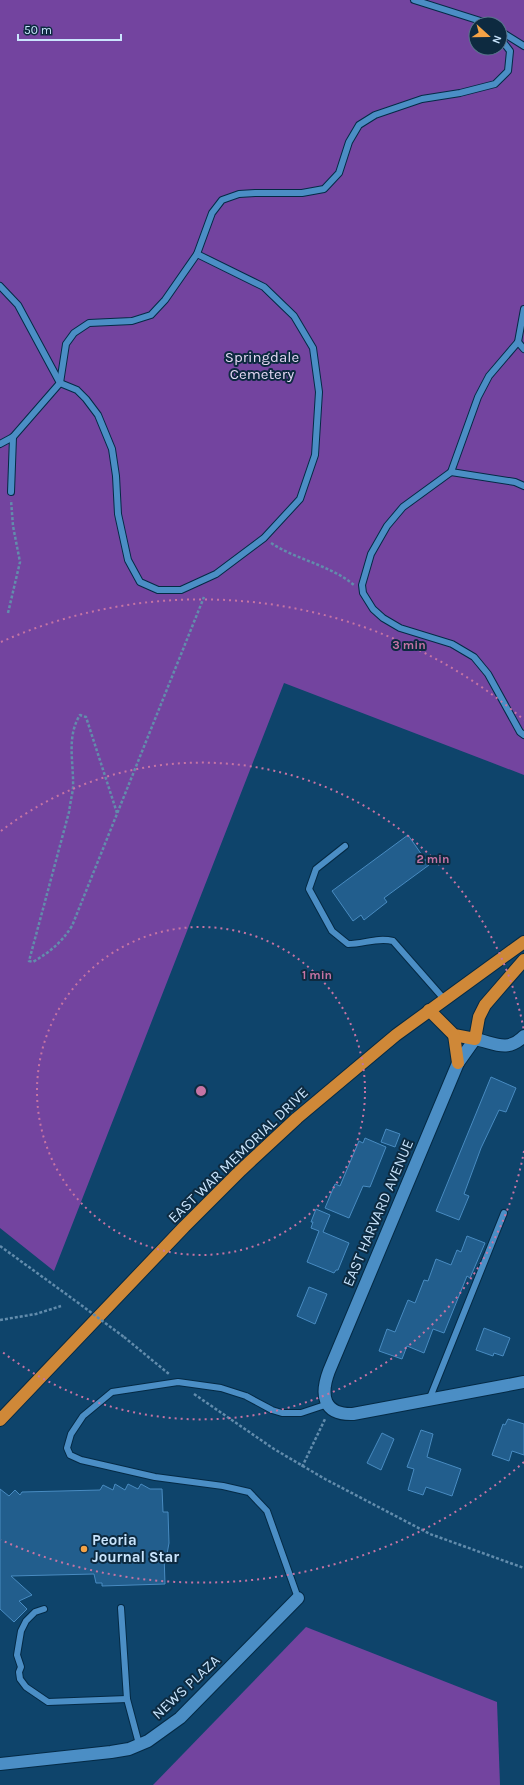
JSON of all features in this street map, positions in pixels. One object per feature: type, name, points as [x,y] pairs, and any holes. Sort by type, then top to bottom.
[{"type":"highway","name":"EAST WAR MEMORIAL DRIVE","points":[[0,1420],[241,1170],[341,1080],[429,1010],[524,942]]},
{"type":"highway","points":[[429,1010],[454,1035],[475,1039],[479,1017],[485,1006],[524,960]]},
{"type":"highway","points":[[454,1035],[458,1063]]},
{"type":"street","points":[[475,1039],[505,1046],[515,1044],[524,1036]]},
{"type":"street","name":"EAST HARVARD AVENUE","points":[[329,1406],[324,1390],[327,1377],[458,1063],[475,1039]]},
{"type":"street","points":[[329,1406],[339,1413],[353,1414],[524,1382]]},
{"type":"street","name":"NEWS PLAZA","points":[[0,1764],[111,1752],[129,1749],[139,1744],[164,1730],[180,1718],[298,1598]]},
{"type":"lane","points":[[414,0],[468,17]]},
{"type":"lane","points":[[508,36],[524,46]]},
{"type":"lane","points":[[0,444],[13,437],[60,382],[66,344],[74,333],[89,323],[132,321],[150,315],[165,300],[197,254],[212,213],[222,200],[250,193],[302,193],[324,189],[339,173],[349,142],[359,126],[375,116],[422,99],[460,93],[495,84],[508,71],[510,51],[508,48]]},
{"type":"lane","points":[[0,286],[18,305],[60,382],[73,387],[86,399],[98,415],[112,449],[116,476],[118,514],[128,560],[140,582],[158,590],[181,590],[216,574],[264,538],[300,499],[314,455],[319,392],[313,348],[294,316],[264,287],[197,254]]},
{"type":"lane","points":[[524,309],[518,342],[489,376],[478,397],[451,472],[403,507],[387,526],[371,554],[364,574],[363,593],[373,609],[383,618],[400,628],[452,644],[474,657],[488,674],[514,722],[524,735]]},
{"type":"lane","points":[[518,342],[524,349]]},
{"type":"lane","points":[[11,492],[13,437]]},
{"type":"lane","points":[[451,472],[524,486]]},
{"type":"lane","points":[[345,846],[316,869],[309,889],[332,931],[348,944],[358,944],[382,938],[392,941],[444,999]]},
{"type":"lane","points":[[429,1400],[504,1213]]},
{"type":"lane","points":[[298,1598],[267,1511],[248,1492],[223,1486],[155,1478],[81,1460],[70,1455],[67,1448],[71,1434],[83,1416],[112,1392],[178,1382],[221,1388],[246,1396],[272,1410],[282,1413],[301,1412],[329,1406]]},
{"type":"lane","points":[[121,1608],[127,1699],[139,1744]]},
{"type":"lane","points":[[44,1609],[35,1612],[26,1621],[21,1631],[17,1655],[21,1667],[19,1672],[20,1679],[26,1688],[48,1702],[127,1699]]},
{"type":"path","points":[[8,613],[20,562],[13,526],[11,492]]},
{"type":"path","points":[[264,538],[284,551],[343,576],[363,593]]},
{"type":"path","points":[[117,813],[86,717],[80,715],[75,723],[72,741],[73,787],[69,812],[29,961],[33,962],[62,941],[72,926],[117,813],[119,805],[204,597]]},
{"type":"path","points":[[0,1246],[124,1337],[172,1376]]},
{"type":"path","points":[[0,1320],[36,1314],[61,1306]]},
{"type":"path","points":[[197,1396],[302,1467],[430,1534],[524,1568]]},
{"type":"path","points":[[302,1467],[329,1406]]},
{"type":"green space","name":"Springdale Cemetery","points":[[0,0],[524,0],[524,775],[284,683],[54,1271],[0,1228]]},
{"type":"green space","points":[[306,1627],[497,1702],[500,1785],[153,1785]]},
{"type":"building","points":[[408,835],[429,865],[384,898],[387,902],[364,920],[361,915],[353,921],[332,891]]},
{"type":"building","points":[[491,1077],[516,1088],[506,1112],[499,1110],[481,1148],[464,1194],[469,1196],[459,1220],[436,1211]]},
{"type":"building","points":[[386,1129],[400,1134],[395,1147],[381,1142]]},
{"type":"building","points":[[365,1138],[386,1147],[370,1187],[363,1186],[349,1218],[325,1208],[335,1184],[340,1186],[359,1141],[363,1143]]},
{"type":"building","points":[[316,1209],[330,1215],[323,1232],[349,1243],[338,1270],[334,1273],[307,1262],[319,1231],[311,1228],[313,1222],[311,1222]]},
{"type":"building","points":[[467,1236],[485,1243],[470,1278],[467,1276],[444,1333],[433,1329],[424,1353],[407,1346],[402,1359],[379,1351],[387,1329],[395,1332],[408,1300],[415,1303],[424,1280],[428,1281],[436,1259],[451,1265],[457,1250],[461,1252]]},
{"type":"building","points":[[309,1287],[327,1294],[315,1324],[297,1316]]},
{"type":"building","points":[[484,1328],[510,1338],[503,1356],[494,1353],[493,1356],[476,1350]]},
{"type":"building","points":[[508,1419],[524,1424],[524,1455],[512,1451],[509,1461],[492,1455],[503,1424],[505,1425]]},
{"type":"building","points":[[421,1430],[433,1434],[427,1457],[461,1469],[452,1496],[426,1487],[423,1495],[408,1490],[414,1469],[407,1467]]},
{"type":"building","points":[[382,1433],[394,1439],[381,1470],[367,1463]]},
{"type":"building","name":"Peoria Journal Star","points":[[115,1484],[125,1490],[128,1484],[138,1489],[141,1484],[150,1489],[162,1489],[163,1512],[168,1512],[169,1543],[167,1554],[164,1554],[165,1584],[102,1586],[102,1583],[96,1583],[94,1574],[11,1576],[32,1595],[19,1601],[27,1609],[14,1622],[0,1609],[0,1489],[9,1496],[15,1490],[20,1495],[22,1492],[100,1490],[103,1485],[113,1490]]},
{"type":"place","name":"Peoria Journal Star","points":[[84,1549]]}]
